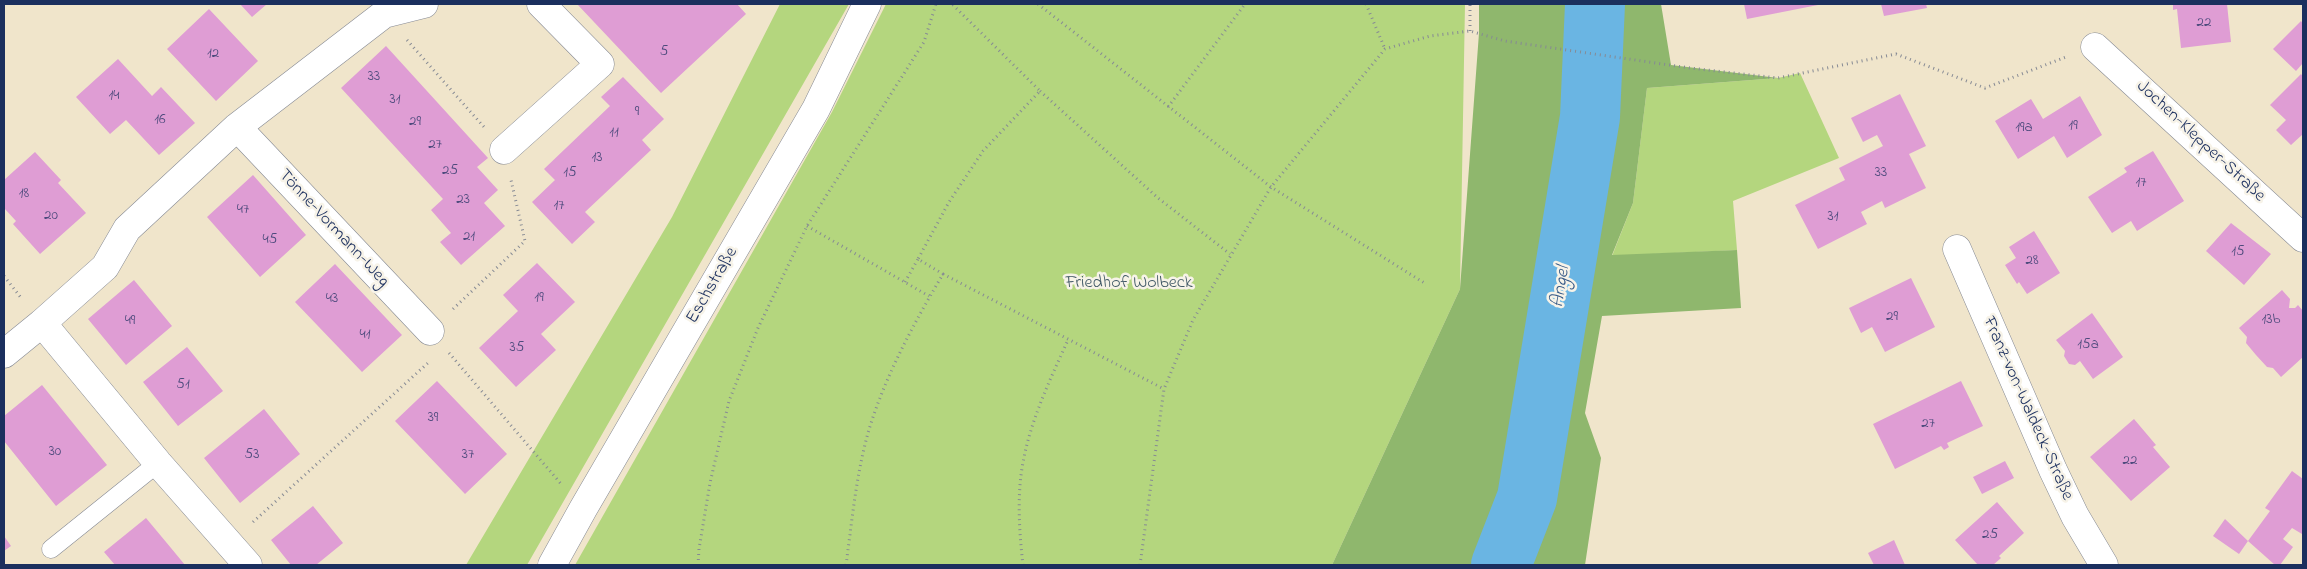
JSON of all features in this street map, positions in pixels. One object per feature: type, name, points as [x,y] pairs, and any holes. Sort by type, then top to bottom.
[{"type":"street","points":[[4,354],[105,267],[127,228],[237,127],[384,14],[424,4]]},
{"type":"street","points":[[504,150],[600,64],[541,4]]},
{"type":"street","name":"Eschstraße","points":[[552,565],[816,110],[867,4]]},
{"type":"street","name":"Jochen-Klepper-Straße","points":[[2095,46],[2303,238]]},
{"type":"street","name":"Tönne-Vormann-Weg","points":[[237,127],[437,339]]},
{"type":"street","name":"Franz-von-Waldeck-Straße","points":[[1957,249],[2053,470],[2075,516],[2104,565]]},
{"type":"street","points":[[42,323],[158,463],[248,565]]},
{"type":"lane","points":[[51,549],[158,463]]},
{"type":"path","points":[[698,565],[710,483],[729,401],[758,328],[807,226],[924,42],[936,4]]},
{"type":"path","points":[[952,4],[1040,91],[1158,198],[1230,254]]},
{"type":"path","points":[[1038,4],[1271,187],[1426,284]]},
{"type":"path","points":[[1168,107],[1244,4]]},
{"type":"path","points":[[1366,4],[1385,50]]},
{"type":"path","points":[[1470,4],[1470,31]]},
{"type":"path","points":[[229,544],[437,339],[525,241],[504,150],[384,14]]},
{"type":"path","points":[[1140,565],[1164,389],[1193,320],[1271,187],[1385,50],[1430,36],[1470,31],[1505,41],[1690,68],[1778,78],[1896,54],[1985,88],[2095,46]]},
{"type":"path","points":[[905,282],[949,202],[983,151],[1040,91]]},
{"type":"path","points":[[807,226],[930,296]]},
{"type":"path","points":[[918,260],[1164,389]]},
{"type":"path","points":[[846,565],[859,473],[868,432],[888,382],[930,296],[943,274]]},
{"type":"path","points":[[437,339],[583,509]]},
{"type":"path","points":[[1022,565],[1019,526],[1020,484],[1026,450],[1036,414],[1068,340]]},
{"type":"green space","points":[[780,4],[849,4],[527,565],[466,565],[672,217]]},
{"type":"green space","name":"Friedhof Wolbeck","points":[[886,4],[1465,4],[1460,289],[1332,565],[575,565],[832,112]]},
{"type":"green space","points":[[1479,4],[1583,4],[1582,43],[1611,48],[1612,4],[1661,4],[1671,65],[1778,78],[1647,88],[1633,203],[1612,255],[1737,250],[1741,308],[1602,316],[1585,413],[1601,458],[1585,565],[1332,565],[1460,289],[1479,33]]},
{"type":"green space","points":[[1800,73],[1839,158],[1733,201],[1737,250],[1612,256],[1633,203],[1647,88],[1778,78]]},
{"type":"building","points":[[240,4],[267,4],[252,17]]},
{"type":"building","points":[[577,4],[737,4],[746,14],[661,93]]},
{"type":"building","points":[[1744,4],[1818,4],[1818,5],[1747,19]]},
{"type":"building","points":[[1881,4],[1926,4],[1927,8],[1884,16]]},
{"type":"building","points":[[2173,4],[2227,4],[2231,42],[2181,48],[2177,9],[2173,10]]},
{"type":"building","points":[[209,9],[258,61],[216,101],[167,49]]},
{"type":"building","points":[[2301,21],[2303,24],[2303,63],[2296,71],[2273,49]]},
{"type":"building","points":[[386,46],[488,158],[477,167],[498,190],[484,203],[505,226],[461,265],[440,242],[451,233],[431,210],[443,199],[341,88]]},
{"type":"building","points":[[118,59],[152,96],[161,87],[195,123],[159,155],[126,120],[110,134],[76,97]]},
{"type":"building","points":[[2301,74],[2303,77],[2303,134],[2291,145],[2276,130],[2286,120],[2270,105]]},
{"type":"building","points":[[623,77],[664,119],[642,140],[651,150],[585,212],[595,222],[572,244],[532,202],[555,180],[544,169],[610,106],[601,97]]},
{"type":"building","points":[[1900,94],[1926,146],[1909,154],[1926,188],[1885,208],[1882,201],[1861,212],[1867,224],[1818,249],[1795,205],[1845,180],[1839,168],[1883,146],[1877,135],[1863,142],[1851,118]]},
{"type":"building","points":[[2080,96],[2102,135],[2067,158],[2054,136],[2018,159],[1995,121],[2031,99],[2043,119]]},
{"type":"building","points":[[2153,151],[2184,201],[2137,231],[2131,221],[2112,233],[2088,197],[2127,172],[2124,168]]},
{"type":"building","points":[[35,152],[61,180],[58,183],[86,213],[40,254],[13,224],[16,221],[4,208],[4,180]]},
{"type":"building","points":[[253,175],[306,235],[260,277],[207,217]]},
{"type":"building","points":[[2231,223],[2271,254],[2244,285],[2206,251]]},
{"type":"building","points":[[2034,231],[2060,273],[2027,294],[2019,282],[2017,284],[2005,265],[2016,258],[2009,247]]},
{"type":"building","points":[[537,263],[575,302],[541,334],[556,350],[516,387],[479,348],[518,311],[503,295]]},
{"type":"building","points":[[335,264],[402,335],[362,372],[295,302]]},
{"type":"building","points":[[1911,278],[1935,327],[1885,352],[1872,327],[1861,333],[1849,308]]},
{"type":"building","points":[[134,280],[172,326],[126,365],[88,319]]},
{"type":"building","points":[[2282,290],[2290,299],[2289,308],[2295,308],[2298,305],[2303,311],[2303,357],[2281,377],[2273,368],[2267,367],[2256,355],[2246,343],[2247,337],[2239,328]]},
{"type":"building","points":[[2092,313],[2123,357],[2093,379],[2080,361],[2075,365],[2069,364],[2064,356],[2065,351],[2056,340]]},
{"type":"building","points":[[187,347],[223,391],[178,426],[143,382]]},
{"type":"building","points":[[437,381],[507,454],[465,494],[395,421]]},
{"type":"building","points":[[1961,381],[1983,426],[1947,443],[1949,447],[1944,450],[1941,446],[1895,469],[1873,424]]},
{"type":"building","points":[[42,385],[107,465],[56,506],[4,441],[4,416]]},
{"type":"building","points":[[264,409],[300,454],[240,503],[204,458]]},
{"type":"building","points":[[2134,419],[2156,445],[2153,447],[2170,467],[2131,501],[2090,457]]},
{"type":"building","points":[[2005,461],[2014,478],[1982,494],[1973,477]]},
{"type":"building","points":[[2292,471],[2303,479],[2303,532],[2302,534],[2292,528],[2283,539],[2293,547],[2280,565],[2275,565],[2248,541],[2270,511],[2265,508]]},
{"type":"building","points":[[1997,502],[2024,533],[1999,556],[2001,558],[1993,565],[1978,565],[1955,540]]},
{"type":"building","points":[[313,506],[343,543],[316,565],[291,565],[271,540]]},
{"type":"building","points":[[146,518],[185,565],[115,565],[104,552]]},
{"type":"building","points":[[2225,519],[2248,541],[2239,554],[2213,536]]},
{"type":"building","points":[[4,536],[11,546],[4,551]]},
{"type":"building","points":[[1894,540],[1905,565],[1874,565],[1868,553]]},
{"type":"waterway","name":"Angel","points":[[1501,565],[1527,498],[1590,117],[1595,4]]}]
